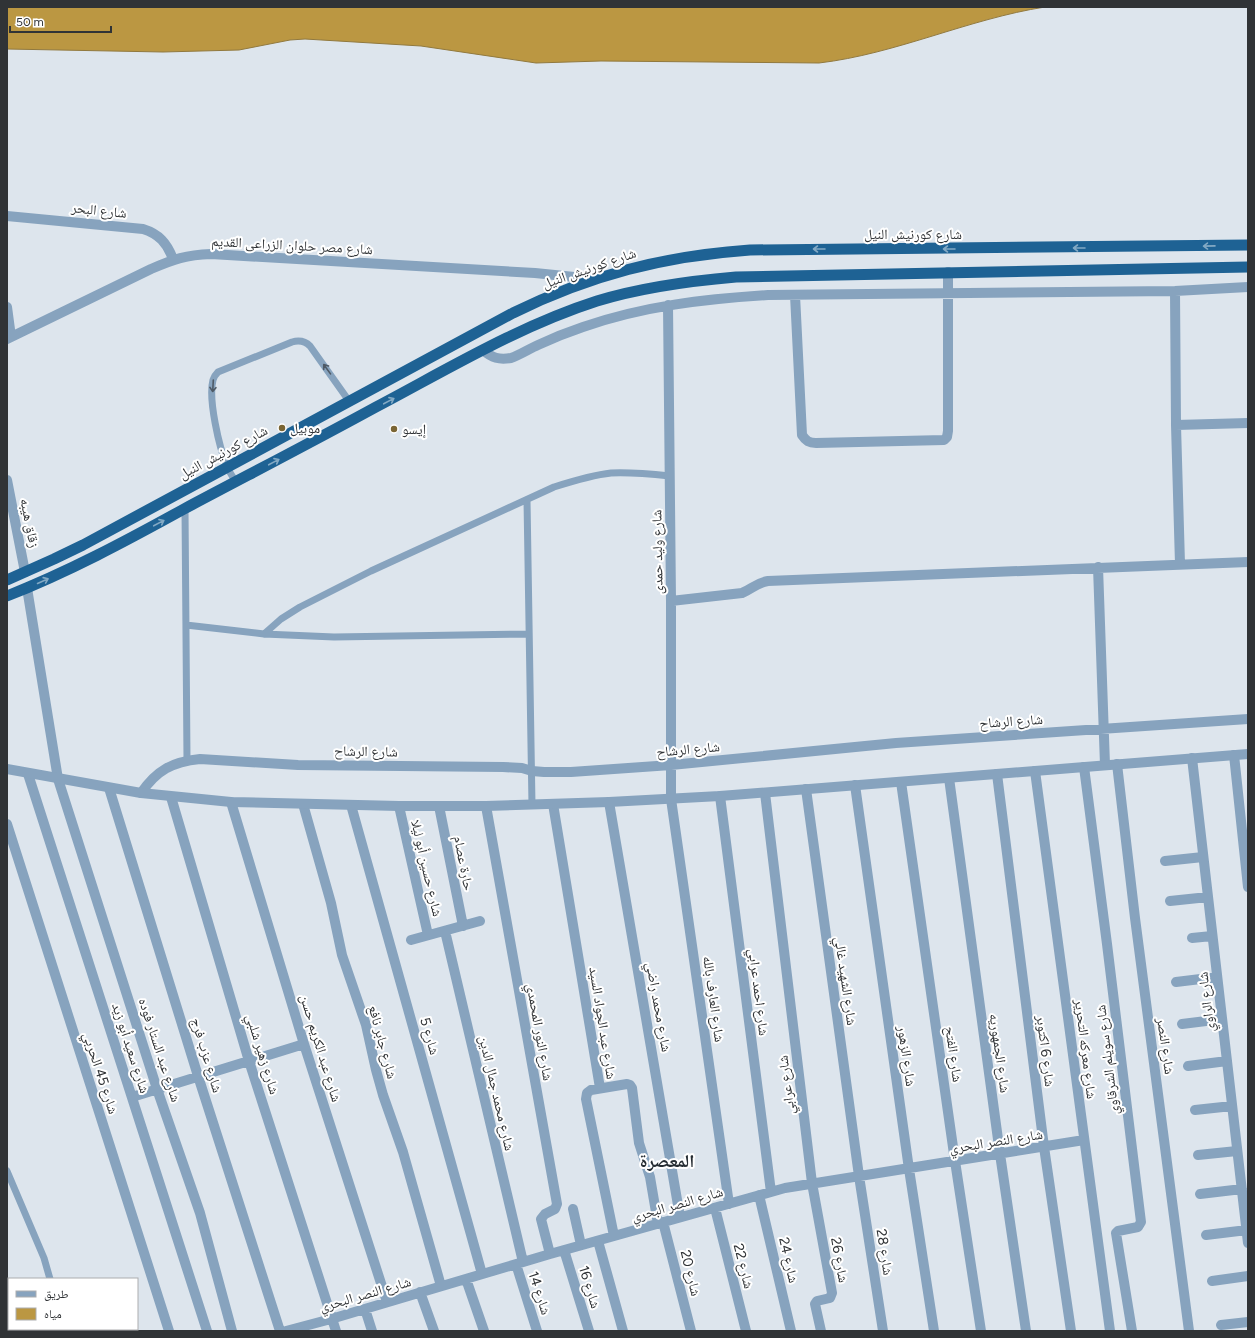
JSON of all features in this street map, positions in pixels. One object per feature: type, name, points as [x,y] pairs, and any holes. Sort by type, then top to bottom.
[{"type":"highway","name":"شارع كورنيش النيل","points":[[7,580],[83,545],[513,313],[552,294],[624,269],[671,259],[718,252],[750,250],[1248,246]]},
{"type":"highway","points":[[7,596],[75,566],[531,326],[598,301],[668,284],[736,277],[1248,267]]},
{"type":"street","name":"شارع البحر","points":[[7,216],[143,229],[151,232],[165,243],[173,259]]},
{"type":"street","name":"شارع مصر حلوان الزراعى القديم","points":[[9,338],[173,259],[192,255],[211,254],[535,273],[594,279]]},
{"type":"street","points":[[795,295],[802,435],[806,440],[810,443],[816,443],[944,440],[947,437],[948,431],[948,272]]},
{"type":"street","points":[[484,350],[493,358],[511,358],[544,342],[583,327],[638,310],[731,297],[1174,291],[1248,287]]},
{"type":"street","points":[[1174,291],[1180,564]]},
{"type":"street","name":"شارع وليد حمدى","points":[[668,305],[671,601],[671,799]]},
{"type":"street","points":[[7,307],[9,338]]},
{"type":"street","points":[[1176,425],[1248,423]]},
{"type":"street","name":"زقاق هيبه","points":[[7,480],[25,572]]},
{"type":"street","points":[[671,601],[742,593],[748,591],[760,582],[768,581],[1248,562]]},
{"type":"street","points":[[1098,567],[1106,765]]},
{"type":"street","name":"شارع عبد الستار فوده","points":[[27,588],[58,779],[156,1089],[200,1213],[232,1331]]},
{"type":"street","name":"شارع الرشاح","points":[[141,793],[150,781],[160,772],[173,764],[187,760],[200,759],[298,765],[503,767],[522,768],[532,771],[571,772],[671,765],[896,743],[1248,719]]},
{"type":"street","points":[[7,769],[28,774],[141,793],[230,802],[398,806],[486,806],[609,802],[765,793],[1248,754]]},
{"type":"street","points":[[1234,755],[1248,886]]},
{"type":"street","name":"شارع الراوي","points":[[1192,758],[1248,1243]]},
{"type":"street","name":"شارع النصر","points":[[1117,764],[1135,918],[1189,1331]]},
{"type":"street","name":"شارع سويلم الشرقاوي","points":[[1084,767],[1108,944],[1141,1222],[1138,1227],[1118,1231],[1116,1234],[1132,1331]]},
{"type":"street","name":"شارع معركه التحرير","points":[[1035,771],[1110,1331]]},
{"type":"street","name":"شارع سعيد أبو زيد","points":[[28,774],[207,1331]]},
{"type":"street","name":"شارع 6 اكتوبر","points":[[997,774],[1044,1147],[1071,1331]]},
{"type":"street","name":"شارع الجمهوريه","points":[[949,778],[1000,1154],[1026,1331]]},
{"type":"street","name":"شارع الفتح","points":[[901,782],[955,1161],[981,1331]]},
{"type":"street","name":"شارع الزهور","points":[[855,785],[909,1169],[934,1331]]},
{"type":"street","name":"شارع عزب فرج","points":[[109,788],[198,1076],[280,1331]]},
{"type":"street","name":"شارع الشهيد غالي","points":[[806,789],[859,1176]]},
{"type":"street","name":"شارع عرابي","points":[[765,793],[812,1183]]},
{"type":"street","name":"شارع احمد عرابي","points":[[720,796],[771,1192]]},
{"type":"street","name":"شارع زهير شلبي","points":[[171,797],[249,1061],[336,1331]]},
{"type":"street","name":"شارع العارف بالله","points":[[671,799],[729,1204]]},
{"type":"street","name":"شارع عبد الكريم حسن","points":[[230,802],[304,1044],[387,1302]]},
{"type":"street","name":"شارع محمد راضي","points":[[609,802],[680,1217]]},
{"type":"street","name":"شارع جابر نافع","points":[[303,804],[331,903],[342,955],[366,1025],[378,1076],[403,1152],[441,1286]]},
{"type":"street","name":"شارع عبد الجواد السيد","points":[[553,804],[600,1088],[589,1091],[586,1097],[614,1236]]},
{"type":"street","name":"شارع 5","points":[[351,805],[482,1274]]},
{"type":"street","name":"شارع حسين أبو ليلا","points":[[398,806],[428,935]]},
{"type":"street","name":"حارة عصام","points":[[439,806],[462,926]]},
{"type":"street","name":"شارع النور المحمدي","points":[[486,806],[557,1204],[555,1209],[543,1215],[541,1219],[550,1254]]},
{"type":"street","name":"شارع 45 الحربي","points":[[7,824],[169,1331]]},
{"type":"street","points":[[1165,861],[1203,856]]},
{"type":"street","points":[[1170,901],[1208,897]]},
{"type":"street","points":[[411,940],[480,921]]},
{"type":"street","name":"شارع محمد جمال الدين","points":[[445,931],[519,1263]]},
{"type":"street","points":[[1192,938],[1212,936]]},
{"type":"street","points":[[1176,982],[1217,977]]},
{"type":"street","points":[[1182,1024],[1222,1019]]},
{"type":"street","points":[[132,1097],[304,1044]]},
{"type":"street","points":[[1188,1066],[1226,1062]]},
{"type":"street","name":"شارع 20","points":[[600,1088],[628,1084],[632,1088],[639,1142],[650,1177],[660,1223],[691,1331]]},
{"type":"street","points":[[1195,1110],[1232,1106]]},
{"type":"street","name":"شارع النصر البحري","points":[[286,1331],[581,1245],[771,1192],[812,1183],[909,1169],[1084,1140]]},
{"type":"street","points":[[1198,1155],[1237,1151]]},
{"type":"street","name":"شارع 28","points":[[859,1176],[883,1331]]},
{"type":"street","name":"شارع 26","points":[[812,1183],[832,1293],[830,1298],[817,1302],[816,1304],[820,1331]]},
{"type":"street","points":[[1200,1194],[1242,1189]]},
{"type":"street","name":"شارع 24","points":[[759,1195],[791,1331]]},
{"type":"street","name":"شارع 22","points":[[715,1208],[746,1331]]},
{"type":"street","points":[[574,1209],[581,1245]]},
{"type":"street","points":[[1206,1235],[1247,1230]]},
{"type":"street","points":[[598,1241],[623,1331]]},
{"type":"street","name":"شارع 16","points":[[564,1250],[589,1331]]},
{"type":"street","name":"شارع 14","points":[[519,1263],[537,1331]]},
{"type":"street","points":[[1212,1281],[1248,1276]]},
{"type":"street","points":[[466,1279],[484,1331]]},
{"type":"street","points":[[420,1292],[434,1331]]},
{"type":"street","points":[[364,1308],[372,1331]]},
{"type":"street","points":[[1221,1325],[1248,1322]]},
{"type":"lane","points":[[236,482],[227,466],[218,436],[213,408],[212,386],[213,380],[218,372],[292,342],[304,342],[310,346],[349,401]]},
{"type":"lane","points":[[264,634],[281,619],[300,607],[371,571],[554,487],[582,478],[611,473],[641,473],[670,476]]},
{"type":"lane","points":[[527,500],[532,805]]},
{"type":"lane","points":[[185,509],[187,760]]},
{"type":"lane","points":[[186,625],[264,634],[334,637],[529,634]]},
{"type":"lane","points":[[7,1171],[44,1258],[50,1278]]},
{"type":"water","points":[[7,7],[1045,7],[1016,12],[848,59],[819,63],[601,61],[536,63],[421,46],[305,39],[290,40],[239,50],[163,52],[7,49]]},
{"type":"place","name":"موبيل","points":[[282,428]]},
{"type":"place","name":"إيسو","points":[[394,429]]},
{"type":"district","name":"المعصرة","points":[[667,1161]]}]
